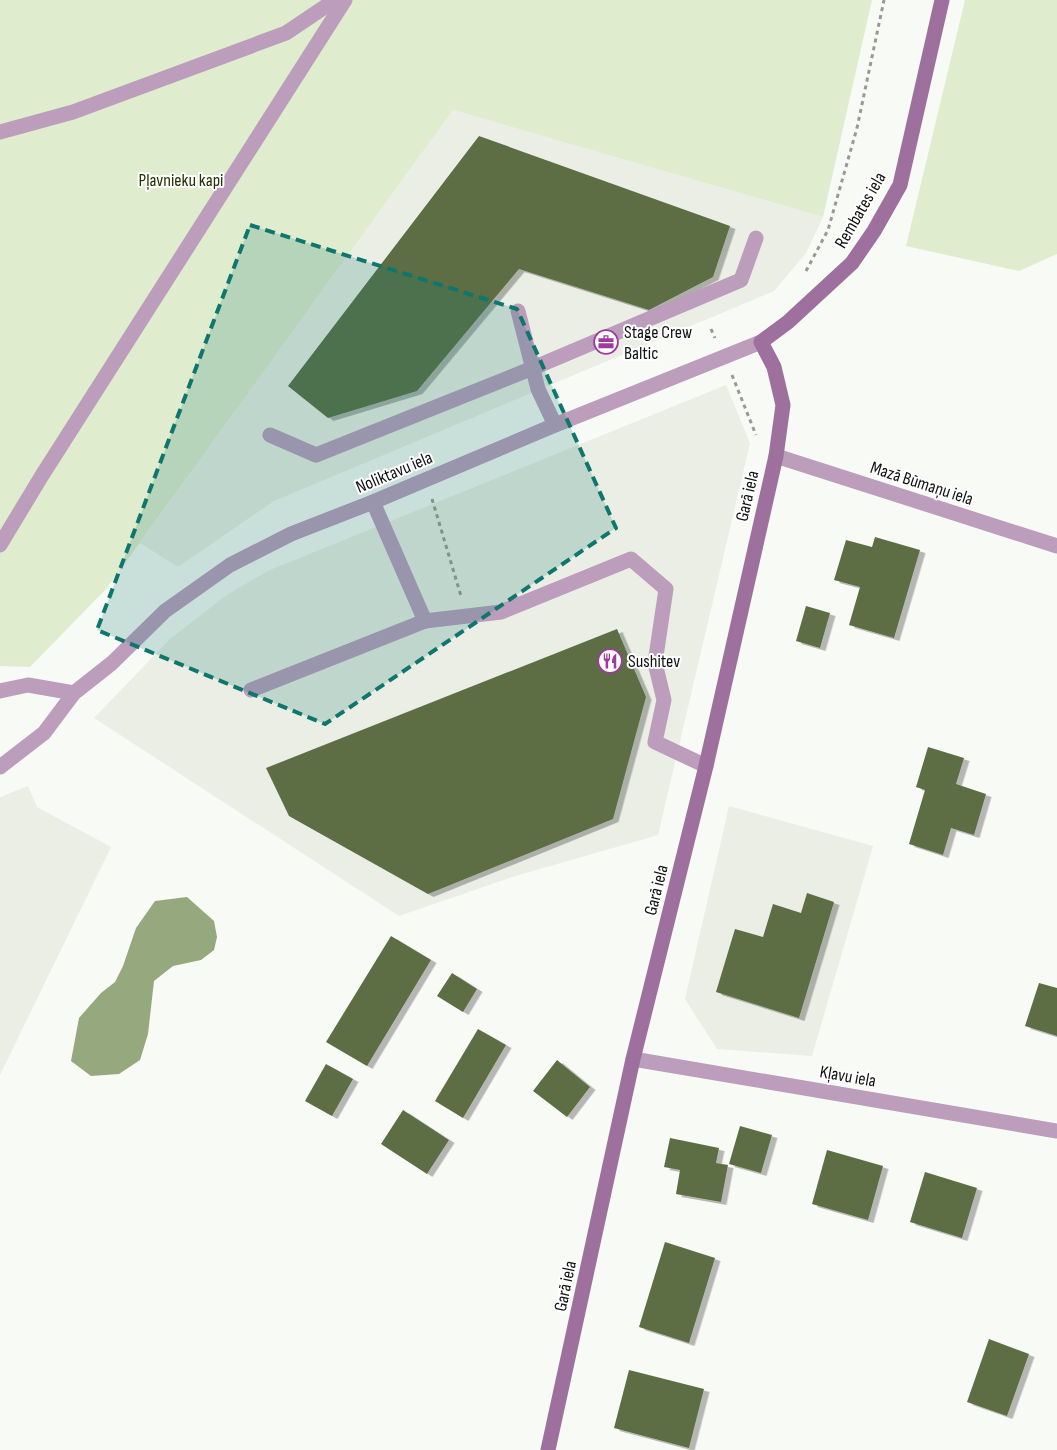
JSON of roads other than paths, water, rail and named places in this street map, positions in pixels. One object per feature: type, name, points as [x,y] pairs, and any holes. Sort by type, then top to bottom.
[{"type":"street","points":[[0,132],[73,112],[286,33],[335,0]]},
{"type":"street","points":[[0,546],[41,477],[345,0]]},
{"type":"street","name":"Rembates iela","points":[[761,342],[788,322],[852,262],[874,230],[900,185],[942,0]]},
{"type":"street","points":[[270,435],[316,456],[533,368],[741,280],[756,238]]},
{"type":"street","points":[[518,310],[538,389],[555,425]]},
{"type":"street","name":"Noliktavu iela","points":[[0,767],[44,734],[74,693],[112,663],[165,611],[230,566],[291,534],[761,342]]},
{"type":"street","name":"Garā iela","points":[[548,1450],[633,1059],[706,766],[776,456],[783,405],[774,367],[761,342]]},
{"type":"street","name":"Mazā Būmaņu iela","points":[[776,456],[1057,546]]},
{"type":"street","points":[[373,502],[425,621]]},
{"type":"street","points":[[251,690],[425,621],[501,612],[631,559],[666,588],[655,663],[664,700],[655,742],[706,766]]},
{"type":"street","points":[[0,691],[28,685],[74,693]]},
{"type":"street","name":"Kļavu iela","points":[[633,1059],[1057,1131]]},
{"type":"place","name":"Stage Crew Baltic","points":[[606,342]]},
{"type":"place","name":"Sushitev","points":[[610,661]]},
{"type":"park label","name":"Pļavnieku kapi","points":[[181,180]]}]
